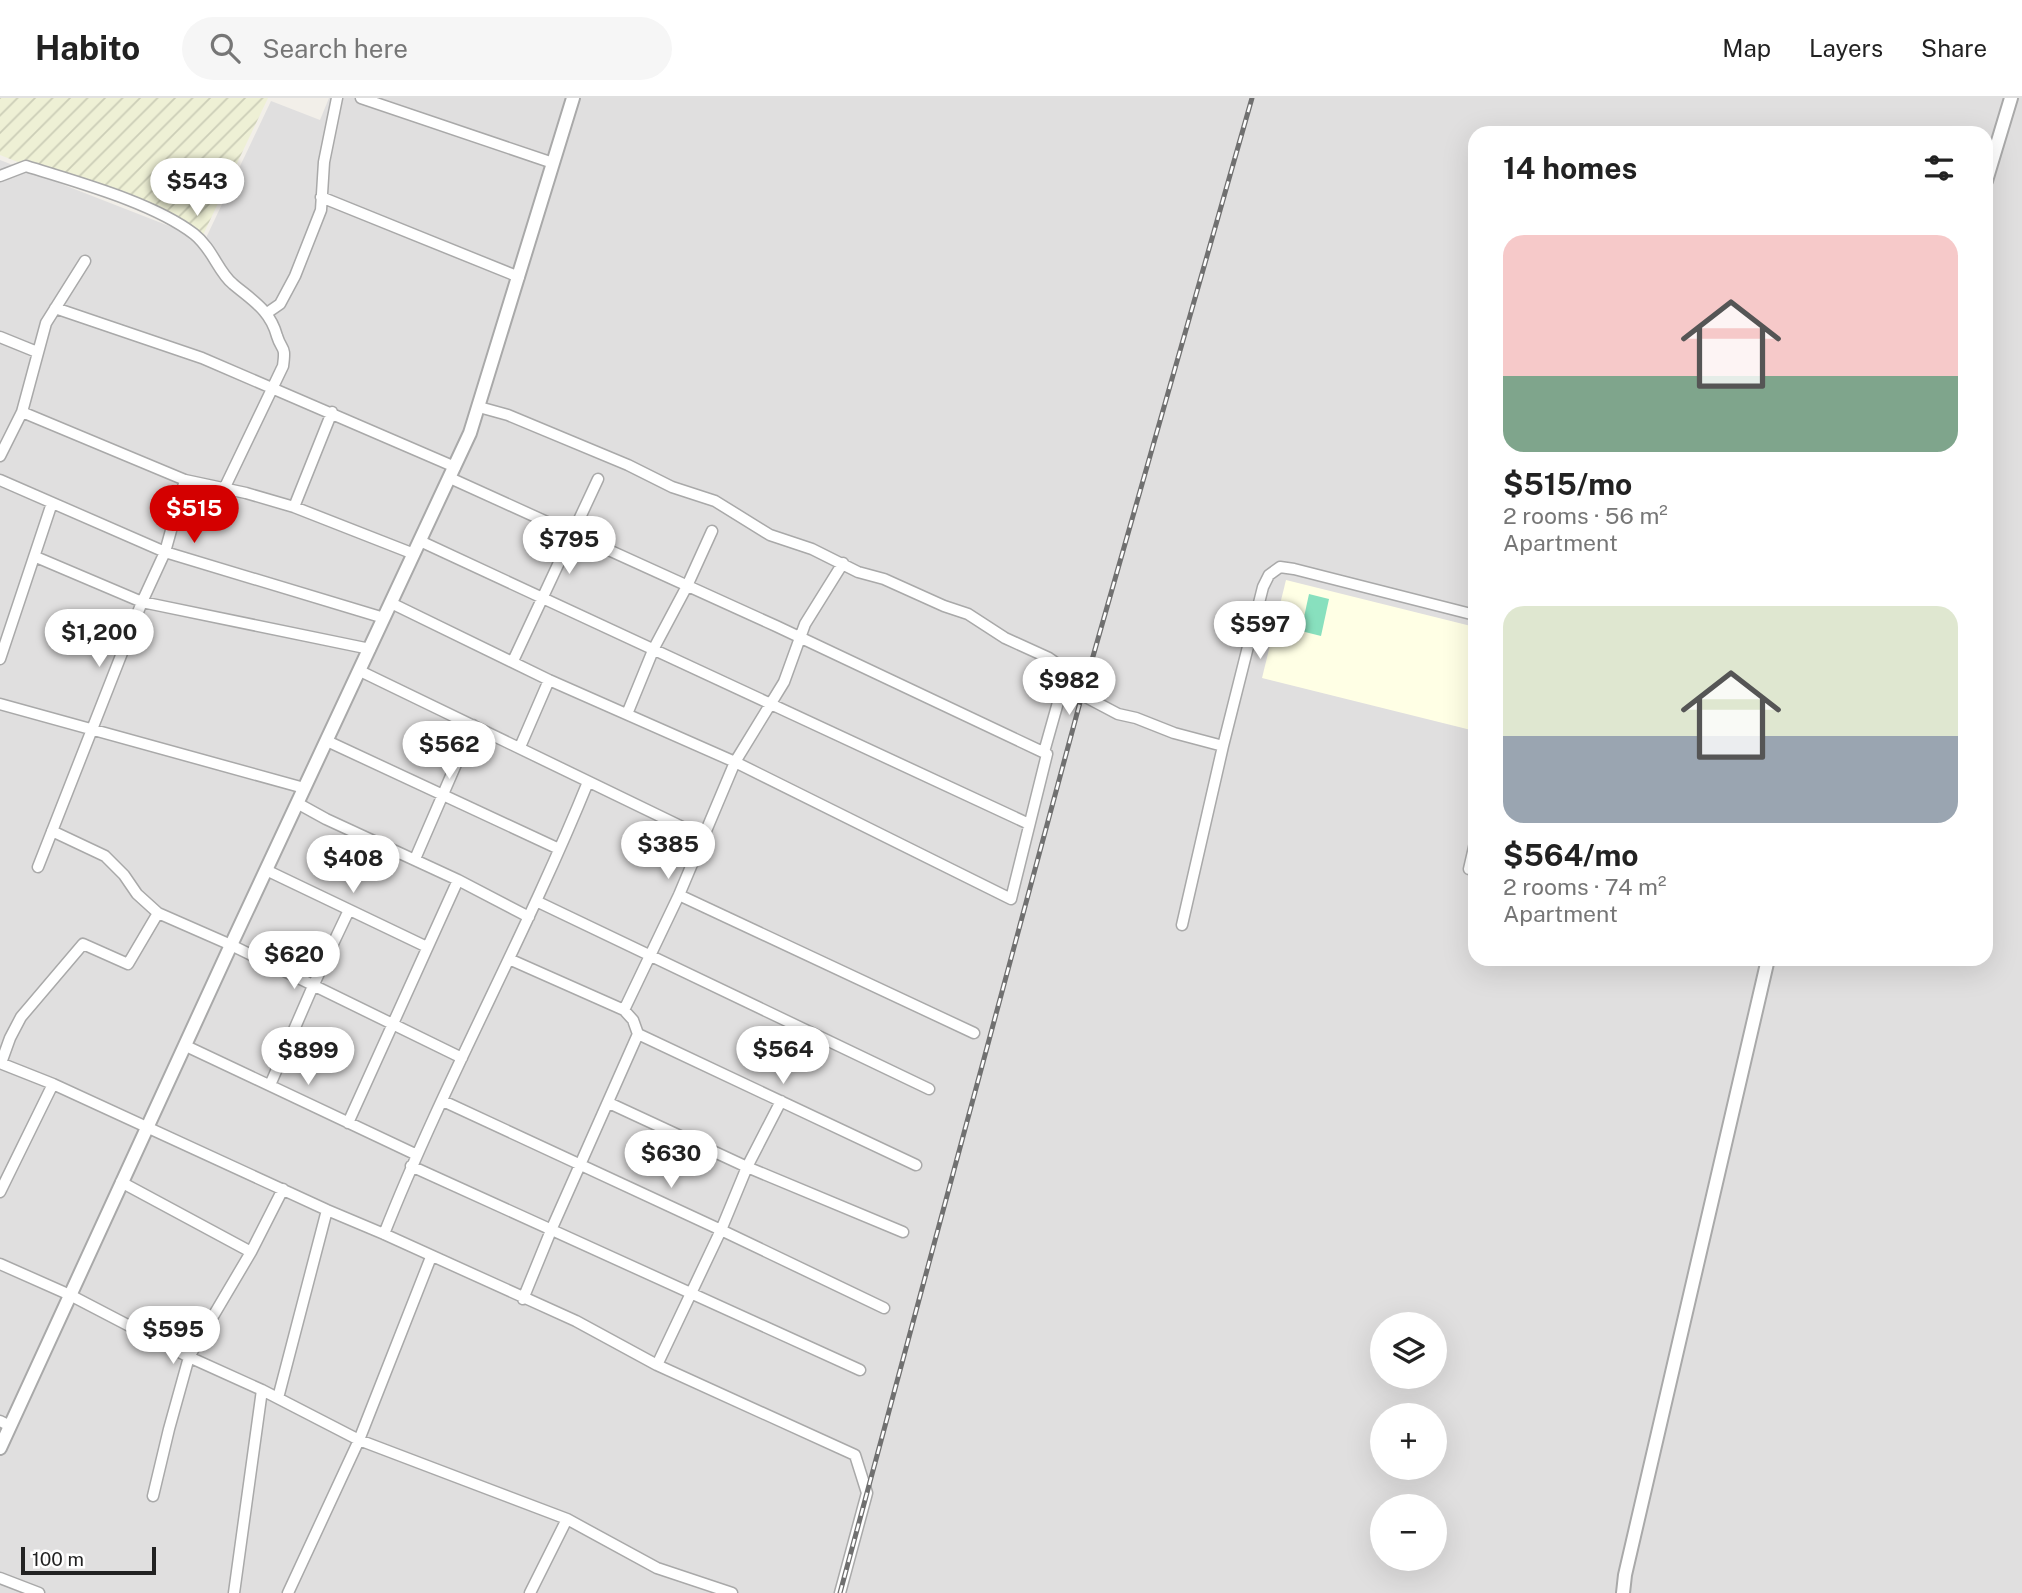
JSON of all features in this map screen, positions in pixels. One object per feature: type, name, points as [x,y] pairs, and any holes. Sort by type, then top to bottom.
[{"type":"street","points":[[267,313],[280,304],[295,276],[321,210],[324,163],[337,98]]},
{"type":"street","points":[[361,98],[553,163]]},
{"type":"street","points":[[0,1448],[5,1424],[71,1295],[121,1182],[452,473],[479,407],[573,98]]},
{"type":"street","points":[[1993,158],[2011,98]]},
{"type":"street","points":[[0,176],[26,166],[156,211],[196,236],[214,254],[230,282],[267,313],[285,350],[283,366],[223,489]]},
{"type":"street","points":[[321,197],[519,277]]},
{"type":"street","points":[[0,456],[22,412],[46,323],[85,261]]},
{"type":"street","points":[[55,307],[202,358],[332,412],[572,535],[800,637],[1048,754],[1011,899],[734,762],[549,680],[391,603]]},
{"type":"street","points":[[0,337],[37,352]]},
{"type":"street","points":[[479,407],[508,415],[672,486],[715,501],[770,535],[812,549],[858,572],[884,579],[968,614],[1006,638],[1049,658],[1062,667],[1072,688],[1118,714],[1223,746]]},
{"type":"street","points":[[22,412],[185,480],[246,492],[294,507],[414,554]]},
{"type":"street","points":[[294,507],[332,412]]},
{"type":"street","points":[[513,661],[598,479]]},
{"type":"street","points":[[0,480],[165,552],[384,618]]},
{"type":"street","points":[[38,867],[142,601],[165,552],[185,480]]},
{"type":"street","points":[[0,659],[52,503]]},
{"type":"street","points":[[627,714],[654,648],[712,531]]},
{"type":"street","points":[[420,541],[1029,824]]},
{"type":"street","points":[[36,556],[142,601],[370,649]]},
{"type":"street","points":[[624,1010],[679,895],[734,762],[784,682],[805,624],[843,563]]},
{"type":"street","points":[[1182,925],[1223,746],[1263,587],[1269,575],[1280,567],[1307,572],[1468,613]]},
{"type":"street","points":[[360,671],[702,837]]},
{"type":"street","points":[[1044,752],[1066,674]]},
{"type":"street","points":[[520,747],[549,680]]},
{"type":"street","points":[[0,704],[304,788]]},
{"type":"street","points":[[415,859],[472,725]]},
{"type":"street","points":[[327,741],[559,849]]},
{"type":"street","points":[[384,1234],[411,1166],[529,917],[588,782]]},
{"type":"street","points":[[298,803],[529,917]]},
{"type":"street","points":[[52,831],[105,856],[124,875],[137,894],[158,913],[231,945],[463,1058]]},
{"type":"street","points":[[266,870],[428,947]]},
{"type":"street","points":[[348,1123],[458,880]]},
{"type":"street","points":[[679,895],[974,1033]]},
{"type":"street","points":[[536,901],[929,1089]]},
{"type":"street","points":[[270,1085],[349,910]]},
{"type":"street","points":[[158,913],[128,964],[83,944],[21,1017],[0,1063],[53,1084],[576,1321],[657,1365],[855,1455],[867,1493],[840,1593]]},
{"type":"street","points":[[509,959],[624,1010],[633,1020],[638,1034],[523,1299]]},
{"type":"street","points":[[1623,1593],[1678,1342],[1766,966]]},
{"type":"street","points":[[638,1034],[916,1165]]},
{"type":"street","points":[[186,1046],[417,1156]]},
{"type":"street","points":[[0,1192],[53,1084]]},
{"type":"street","points":[[443,1101],[884,1308]]},
{"type":"street","points":[[657,1365],[780,1101]]},
{"type":"street","points":[[609,1102],[747,1167],[904,1232]]},
{"type":"street","points":[[411,1166],[860,1370]]},
{"type":"street","points":[[121,1182],[251,1252]]},
{"type":"street","points":[[153,1496],[189,1357],[251,1252],[283,1189]]},
{"type":"street","points":[[278,1398],[327,1210]]},
{"type":"street","points":[[288,1593],[359,1440],[432,1257]]},
{"type":"street","points":[[0,1264],[71,1295],[189,1357],[262,1390],[359,1440],[567,1519],[657,1568],[732,1593]]},
{"type":"street","points":[[234,1593],[262,1390]]},
{"type":"street","points":[[530,1593],[567,1519]]},
{"type":"street","points":[[0,1578],[38,1593]]},
{"type":"shaded area","points":[[0,98],[268,98],[203,235],[0,155]]},
{"type":"shaded area","points":[[329,98],[2022,98],[2022,1593],[0,1593],[0,160],[205,240],[271,101],[320,120]]},
{"type":"shaded area","points":[[1286,580],[1468,625],[1468,729],[1262,678]]},
{"type":"green space","points":[[1309,594],[1329,599],[1321,636],[1301,631]]},
{"type":"railway","points":[[840,1593],[1082,695],[1252,98]]}]
